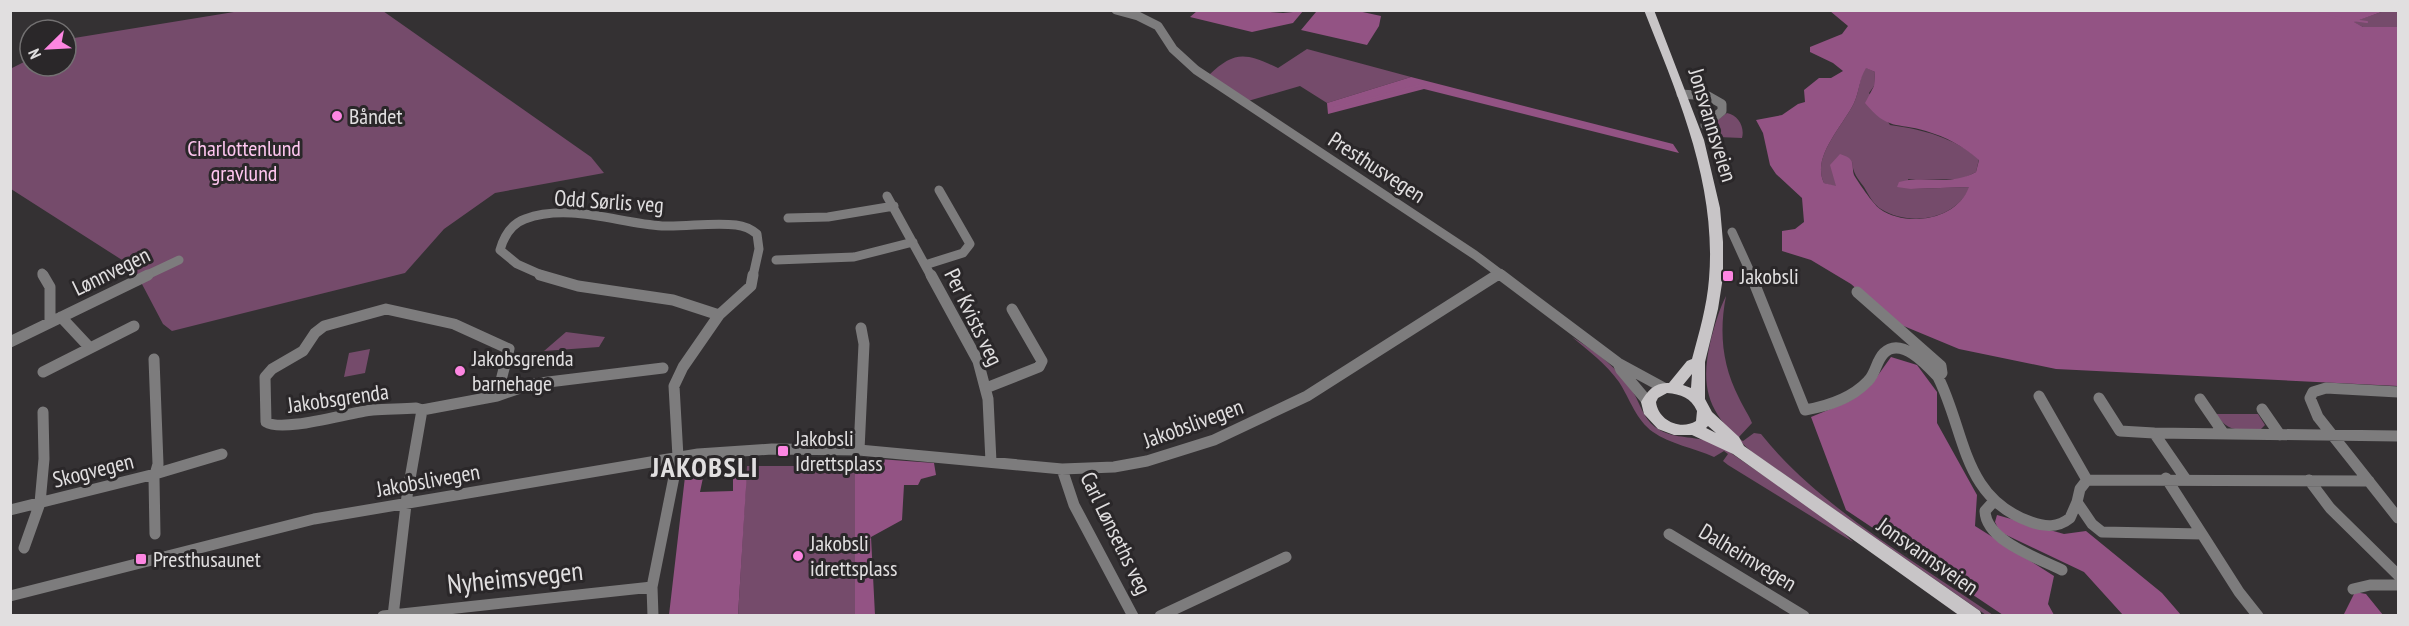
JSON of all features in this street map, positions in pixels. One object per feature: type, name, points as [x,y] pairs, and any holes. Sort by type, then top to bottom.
[{"type":"main road","name":"Jonsvannsveien","points":[[1649,10],[1709,175],[1717,226],[1713,307],[1698,362],[1701,369],[1697,390],[1698,400]]},
{"type":"main road","name":"Jonsvannsveien","points":[[1668,388],[1698,362]]},
{"type":"main road","points":[[1668,388],[1691,394],[1698,400],[1705,414],[1705,420],[1694,429],[1678,430],[1662,424],[1651,414],[1648,402],[1656,391],[1668,388]]},
{"type":"main road","name":"Jonsvannsveien","points":[[1705,414],[1734,441],[1738,450]]},
{"type":"main road","name":"Jonsvannsveien","points":[[1694,429],[1738,450],[1974,615]]},
{"type":"street","name":"Presthusvegen","points":[[1116,10],[1138,16],[1158,26],[1173,48],[1196,70],[1500,273],[1618,363],[1668,388]]},
{"type":"street","points":[[1681,94],[1708,96],[1722,104],[1720,114],[1705,125]]},
{"type":"street","name":"Per Kvists veg","points":[[925,265],[963,253],[970,244],[939,190]]},
{"type":"street","name":"Per Kvists veg","points":[[887,196],[970,344],[986,388],[992,462]]},
{"type":"street","points":[[788,218],[828,217],[894,206]]},
{"type":"street","name":"Odd Sørlis veg","points":[[653,615],[652,587],[678,457],[674,386],[683,367],[719,315],[752,286],[759,242],[757,234],[744,225],[655,226],[586,215],[553,214],[530,217],[520,221],[507,232],[502,240],[500,250],[510,261],[531,271],[586,287],[666,299],[719,315]]},
{"type":"street","points":[[1732,232],[1805,410],[1837,402],[1859,388],[1875,372],[1884,352],[1892,348],[1910,352],[1938,377],[1945,389],[1968,463],[1979,483],[1994,501],[2024,519],[2048,526],[2060,524],[2071,518],[2077,510],[2080,489],[2087,480]]},
{"type":"street","points":[[776,260],[854,257],[912,242]]},
{"type":"street","name":"Lønnvegen","points":[[10,342],[179,260]]},
{"type":"street","name":"Lønnvegen","points":[[42,273],[50,287],[56,320],[90,348]]},
{"type":"street","name":"Jakobslivegen","points":[[10,596],[296,523],[678,457],[771,449],[859,450],[1062,469],[1114,467],[1147,461],[1214,440],[1306,396],[1500,273]]},
{"type":"street","points":[[1857,292],[1937,362],[1943,370],[1938,377]]},
{"type":"street","name":"Jakobsgrenda","points":[[497,396],[508,349],[454,324],[386,309],[324,326],[315,333],[303,351],[272,369],[266,377],[266,422],[272,426],[304,423],[372,410],[416,408],[422,410],[497,396],[532,384],[663,368]]},
{"type":"street","name":"Per Kvists veg","points":[[986,388],[1039,367],[1042,362],[1012,309]]},
{"type":"street","points":[[43,372],[134,326]]},
{"type":"street","points":[[859,450],[864,344],[861,328]]},
{"type":"street","name":"Skogvegen","points":[[154,359],[158,450],[155,474],[155,534]]},
{"type":"street","name":"Presthusvegen","points":[[1618,363],[1620,370],[1648,402]]},
{"type":"street","points":[[2398,392],[2326,388],[2313,392],[2310,404],[2398,518]]},
{"type":"street","points":[[2039,396],[2087,480]]},
{"type":"street","points":[[2099,398],[2121,431],[2397,438]]},
{"type":"street","points":[[2200,399],[2224,434]]},
{"type":"street","name":"Jakobsgrenda","points":[[390,615],[422,410]]},
{"type":"street","points":[[2262,410],[2280,435]]},
{"type":"street","name":"Skogvegen","points":[[24,548],[40,503],[44,459],[43,412]]},
{"type":"street","points":[[2154,433],[2185,478]]},
{"type":"street","name":"Skogvegen","points":[[10,510],[155,474],[222,454]]},
{"type":"street","name":"Carl Lønseths veg","points":[[1062,469],[1065,487],[1114,576],[1132,615]]},
{"type":"street","points":[[2166,478],[2239,592],[2258,615]]},
{"type":"street","points":[[2087,480],[2185,478],[2368,480]]},
{"type":"street","points":[[2309,480],[2330,508],[2385,559],[2398,575]]},
{"type":"street","points":[[1994,501],[1985,509],[1984,524],[2004,540],[2062,570]]},
{"type":"street","points":[[2078,502],[2092,524],[2102,531],[2202,534]]},
{"type":"street","name":"Dalheimvegen","points":[[1669,534],[1804,615]]},
{"type":"street","points":[[1160,615],[1286,557]]},
{"type":"street","points":[[2353,589],[2370,585],[2398,585]]},
{"type":"street","name":"Nyheimsvegen","points":[[390,615],[652,587]]},
{"type":"green space","name":"Charlottenlund gravlund","points":[[240,11],[383,11],[591,157],[604,173],[495,193],[444,229],[405,273],[172,331],[163,324],[133,267],[11,189],[10,69],[18,65],[18,78],[78,78],[78,37]]},
{"type":"green space","points":[[2384,11],[2398,11],[2398,27],[2363,27],[2353,22]]},
{"type":"green space","points":[[1307,49],[1411,77],[1327,103],[1300,86],[1248,101],[1209,75],[1226,61],[1241,56],[1257,59],[1278,68]]},
{"type":"green space","points":[[1865,67],[1875,72],[1874,86],[1869,93],[1890,125],[1938,136],[1959,145],[1979,159],[1976,172],[1962,179],[1908,179],[1911,189],[1970,187],[1954,207],[1931,217],[1918,219],[1893,215],[1881,209],[1874,202],[1856,175],[1852,162],[1836,187],[1824,183],[1821,173],[1825,152],[1854,103]]},
{"type":"green space","points":[[1727,113],[1740,122],[1742,138],[1718,137],[1711,134],[1712,124]]},
{"type":"green space","points":[[1726,296],[1723,335],[1726,361],[1733,386],[1752,423],[1738,438],[1743,441],[1754,433],[1761,434],[1784,461],[1840,509],[1901,554],[1993,615],[1986,615],[1752,452],[1726,427],[1711,402],[1706,374],[1711,339]]},
{"type":"green space","points":[[566,332],[605,337],[599,347],[544,351]]},
{"type":"green space","points":[[1572,337],[1598,354],[1621,375],[1642,411],[1655,427],[1666,433],[1704,440],[1725,449],[1836,525],[1853,542],[1728,465],[1723,461],[1728,454],[1724,451],[1714,457],[1667,440],[1653,432],[1638,415],[1614,375]]},
{"type":"green space","points":[[370,349],[365,373],[344,377],[349,353]]},
{"type":"green space","points":[[2216,414],[2258,414],[2265,425],[2261,429],[2230,428]]},
{"type":"green space","name":"Jakobsli idrettsplass","points":[[747,466],[855,466],[855,615],[738,616]]},
{"type":"shaded area","points":[[1247,10],[1283,13],[1303,11],[1293,23],[1252,32],[1190,17],[1197,11]]},
{"type":"shaded area","points":[[1358,11],[1381,16],[1379,26],[1367,45],[1301,30],[1316,12]]},
{"type":"shaded area","points":[[1830,11],[2384,11],[2354,22],[2363,27],[2398,27],[2398,386],[2056,369],[1959,349],[1894,322],[1851,284],[1811,260],[1782,251],[1782,231],[1795,229],[1804,222],[1802,198],[1776,174],[1770,165],[1763,133],[1756,120],[1782,115],[1805,102],[1804,90],[1819,78],[1831,78],[1843,71],[1833,63],[1810,52],[1810,47],[1842,34],[1848,26]],"holes":[[[1866,68],[1875,72],[1874,86],[1865,103],[1880,118],[1886,122],[1940,136],[1960,146],[1979,160],[1976,172],[1956,179],[1918,179],[1899,182],[1897,187],[1911,189],[1969,187],[1963,198],[1943,213],[1930,218],[1917,219],[1891,215],[1880,209],[1854,175],[1851,160],[1840,154],[1830,165],[1836,186],[1824,183],[1821,173],[1825,152],[1854,103]]]},
{"type":"shaded area","points":[[1411,77],[1673,144],[1679,153],[1424,89],[1328,114],[1327,103]]},
{"type":"shaded area","points":[[1891,357],[1917,365],[1937,392],[1937,423],[1977,495],[1975,526],[2054,576],[2048,604],[2054,615],[2003,615],[1846,510],[1811,417],[1850,401],[1871,385]]},
{"type":"shaded area","points":[[865,458],[934,463],[936,475],[921,479],[918,485],[904,485],[902,520],[871,537],[875,615],[855,615],[855,466]]},
{"type":"shaded area","points":[[686,468],[705,468],[700,492],[733,491],[733,470],[741,468],[747,472],[738,615],[669,615]]},
{"type":"shaded area","points":[[1997,515],[2064,534],[2086,531],[2162,593],[2181,615],[2123,615],[2084,572],[2000,532],[1995,522]]},
{"type":"shaded area","points":[[2355,592],[2366,594],[2383,615],[2343,616]]},
{"type":"waterway","points":[[2307,10],[2341,19]]},
{"type":"waterway","points":[[2352,20],[2367,22]]},
{"type":"waterway","points":[[1334,108],[1421,85]]},
{"type":"place","name":"Båndet","points":[[337,116]]},
{"type":"place","name":"Jakobsli","points":[[1728,276]]},
{"type":"place","name":"Jakobsgrenda barnehage","points":[[460,371]]},
{"type":"place","name":"Jakobsli Idrettsplass","points":[[783,451]]},
{"type":"place","name":"Jakobsli idrettsplass","points":[[798,556]]},
{"type":"place","name":"Presthusaunet","points":[[141,559]]},
{"type":"district","name":"JAKOBSLI","points":[[705,466]]}]
